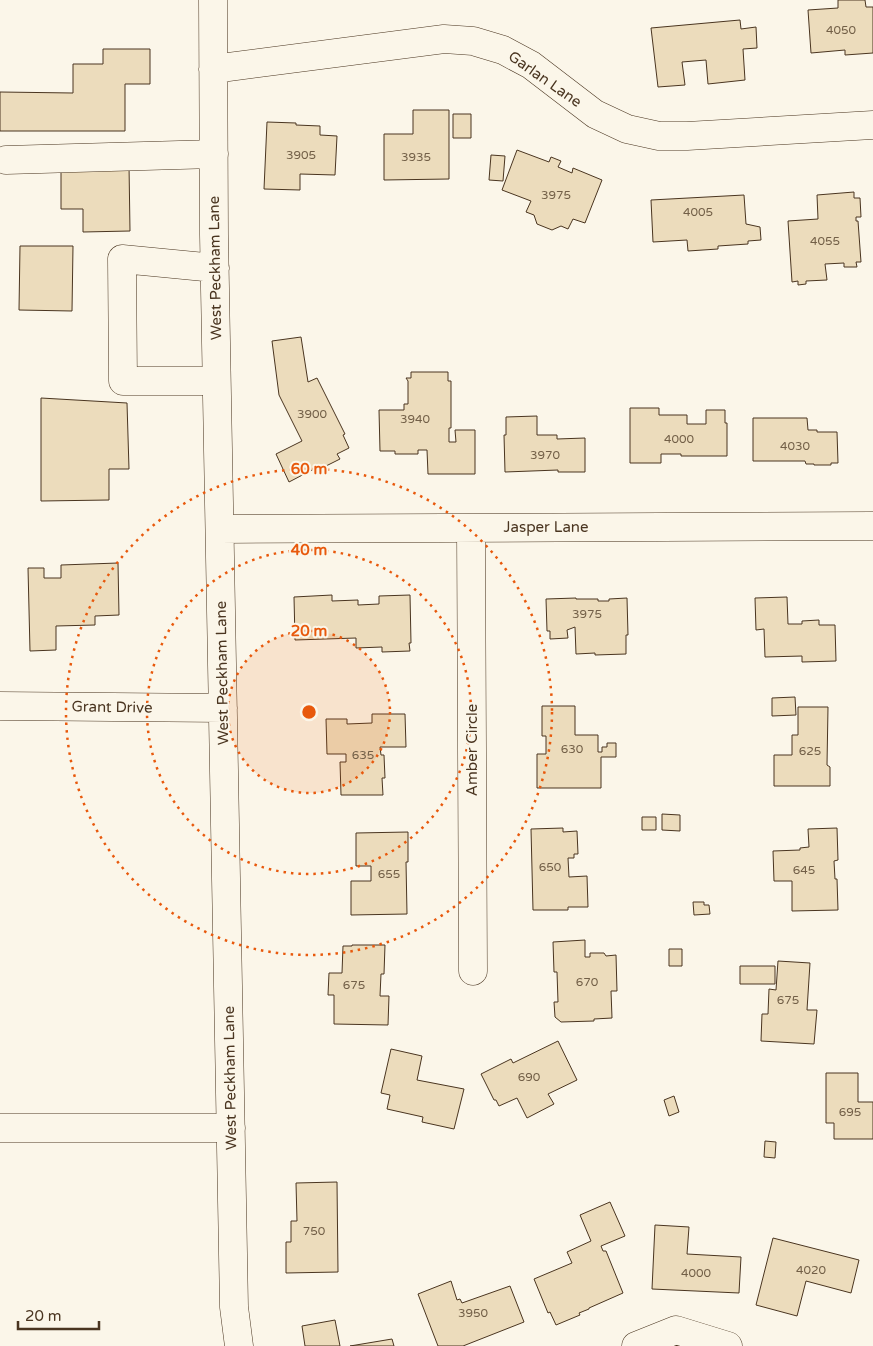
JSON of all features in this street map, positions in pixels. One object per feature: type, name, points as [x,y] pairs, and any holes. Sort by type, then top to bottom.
[{"type":"street","name":"West Peckham Lane","points":[[213,0],[216,381],[234,1307],[239,1346]]},
{"type":"street","name":"Garlan Lane","points":[[213,68],[444,39],[473,41],[503,50],[531,65],[595,114],[627,129],[659,136],[873,125]]},
{"type":"street","points":[[6,160],[214,154]]},
{"type":"street","points":[[214,268],[122,259],[123,381],[216,381]]},
{"type":"street","name":"Jasper Lane","points":[[220,529],[873,526]]},
{"type":"street","name":"Amber Circle","points":[[470,528],[473,972]]},
{"type":"street","name":"Grant Drive","points":[[0,706],[223,708]]},
{"type":"street","points":[[0,1128],[231,1128]]},
{"type":"street","points":[[636,1346],[676,1338],[728,1346]]},
{"type":"building","points":[[838,0],[865,0],[866,7],[873,7],[873,53],[845,55],[845,50],[811,53],[808,10],[838,8]]},
{"type":"building","points":[[740,20],[741,29],[756,27],[757,48],[743,49],[745,80],[708,84],[706,60],[682,62],[685,85],[658,87],[651,28]]},
{"type":"building","points":[[103,49],[150,49],[150,84],[125,84],[125,131],[0,131],[0,92],[73,93],[73,64],[103,64]]},
{"type":"building","points":[[413,110],[449,110],[449,179],[384,180],[384,134],[413,134]]},
{"type":"building","points":[[453,114],[471,114],[471,138],[453,138]]},
{"type":"building","points":[[267,122],[320,126],[320,135],[337,136],[335,175],[300,174],[300,190],[264,189]]},
{"type":"building","points":[[517,150],[549,162],[551,157],[561,161],[558,167],[572,173],[573,168],[602,180],[585,223],[573,219],[568,229],[561,226],[552,230],[537,224],[534,215],[526,212],[531,201],[502,190]]},
{"type":"building","points":[[491,155],[505,156],[503,181],[489,180]]},
{"type":"building","points":[[129,165],[130,231],[83,232],[83,209],[61,209],[61,166]]},
{"type":"building","points":[[854,192],[854,198],[860,198],[861,217],[856,217],[856,221],[858,221],[861,262],[856,262],[857,267],[844,267],[844,263],[825,264],[827,280],[806,281],[806,284],[798,285],[798,281],[792,282],[788,221],[818,219],[817,195]]},
{"type":"building","points":[[744,195],[746,224],[760,227],[761,240],[748,241],[748,244],[718,246],[718,249],[688,251],[687,240],[653,242],[651,200]]},
{"type":"building","points":[[20,246],[73,246],[72,311],[19,310]]},
{"type":"building","points":[[301,337],[308,382],[317,378],[345,434],[343,435],[349,448],[337,454],[340,459],[316,471],[314,469],[289,482],[276,454],[302,441],[279,395],[272,341]]},
{"type":"building","points":[[411,372],[448,372],[448,381],[451,381],[451,428],[449,428],[449,442],[456,442],[455,430],[475,430],[475,474],[428,474],[427,450],[418,450],[418,454],[395,454],[395,451],[380,451],[379,410],[404,410],[404,404],[408,404],[408,381],[406,378],[411,378]]},
{"type":"building","points":[[41,398],[127,403],[129,469],[109,469],[109,500],[41,501]]},
{"type":"building","points":[[630,408],[659,408],[659,415],[687,415],[687,424],[706,424],[706,410],[725,410],[727,456],[661,454],[661,463],[630,463]]},
{"type":"building","points":[[537,416],[537,435],[557,435],[557,439],[585,438],[585,472],[558,472],[558,470],[505,472],[504,435],[506,435],[506,417]]},
{"type":"building","points":[[753,418],[807,418],[808,430],[837,432],[838,463],[814,465],[806,464],[805,461],[753,461]]},
{"type":"building","points":[[118,563],[119,615],[95,616],[95,625],[56,626],[56,650],[30,651],[28,568],[44,568],[44,578],[61,578],[61,565]]},
{"type":"building","points":[[332,595],[332,601],[358,600],[358,605],[379,604],[379,596],[410,595],[410,651],[382,652],[382,647],[356,648],[356,638],[295,640],[294,597]]},
{"type":"building","points":[[787,597],[788,624],[802,624],[802,621],[819,620],[819,625],[835,625],[836,661],[802,662],[802,656],[765,657],[764,629],[756,630],[755,598]]},
{"type":"building","points":[[576,598],[609,601],[609,599],[627,598],[628,635],[626,635],[626,654],[576,654],[575,627],[567,630],[568,638],[550,639],[550,631],[547,631],[546,599]]},
{"type":"building","points":[[795,697],[796,715],[772,716],[772,698]]},
{"type":"building","points":[[542,706],[575,706],[575,735],[598,735],[598,752],[602,752],[602,747],[607,747],[607,743],[616,743],[616,757],[601,757],[601,788],[537,788],[537,754],[546,754],[546,736],[542,736]]},
{"type":"building","points":[[798,707],[828,707],[827,765],[830,767],[830,786],[774,786],[774,755],[792,755],[792,735],[798,735]]},
{"type":"building","points":[[372,714],[405,714],[406,747],[380,747],[381,755],[384,755],[385,778],[382,778],[383,795],[341,795],[340,762],[346,762],[346,754],[327,754],[326,719],[347,719],[347,724],[372,723]]},
{"type":"building","points":[[662,814],[680,815],[680,831],[662,830]]},
{"type":"building","points":[[642,817],[656,817],[656,830],[642,830]]},
{"type":"building","points":[[563,828],[563,832],[577,831],[578,854],[574,854],[574,858],[568,858],[569,877],[587,876],[588,907],[568,907],[568,910],[533,910],[531,829]]},
{"type":"building","points":[[837,828],[838,860],[834,861],[835,879],[837,879],[838,910],[792,911],[792,881],[774,881],[773,851],[800,850],[800,848],[809,847],[808,829]]},
{"type":"building","points":[[408,832],[408,862],[406,862],[407,914],[351,915],[351,881],[371,881],[371,866],[356,866],[356,833]]},
{"type":"building","points":[[693,902],[704,902],[704,905],[709,905],[710,914],[694,915]]},
{"type":"building","points":[[585,940],[585,957],[590,957],[590,953],[604,953],[606,956],[616,955],[617,991],[611,991],[612,1018],[594,1019],[594,1021],[561,1022],[555,1017],[554,1002],[558,1002],[553,942]]},
{"type":"building","points":[[385,945],[384,974],[381,974],[380,996],[389,996],[388,1025],[334,1024],[334,995],[328,995],[329,973],[342,973],[343,946]]},
{"type":"building","points":[[669,949],[682,949],[682,966],[669,966]]},
{"type":"building","points":[[778,961],[810,963],[807,1010],[817,1010],[814,1044],[761,1041],[762,1014],[768,1014],[769,989],[776,990]]},
{"type":"building","points":[[740,966],[775,966],[775,984],[740,984]]},
{"type":"building","points":[[558,1041],[577,1080],[548,1094],[554,1104],[527,1118],[517,1098],[499,1106],[481,1074],[511,1059],[513,1063]]},
{"type":"building","points":[[391,1049],[422,1056],[417,1080],[464,1089],[454,1129],[422,1122],[423,1117],[387,1109],[390,1095],[381,1093]]},
{"type":"building","points":[[826,1073],[858,1073],[858,1102],[873,1102],[873,1139],[834,1139],[834,1123],[826,1123]]},
{"type":"building","points":[[674,1096],[679,1112],[669,1116],[664,1100]]},
{"type":"building","points":[[765,1141],[776,1142],[775,1158],[764,1157]]},
{"type":"building","points":[[337,1182],[338,1272],[286,1273],[286,1242],[291,1242],[291,1221],[297,1221],[296,1183]]},
{"type":"building","points":[[610,1202],[625,1236],[601,1246],[603,1251],[606,1251],[623,1293],[556,1325],[550,1312],[548,1313],[534,1279],[572,1263],[567,1252],[591,1241],[580,1215]]},
{"type":"building","points":[[655,1225],[689,1227],[687,1254],[741,1257],[739,1293],[652,1289]]},
{"type":"building","points":[[773,1238],[859,1260],[851,1293],[806,1281],[797,1316],[756,1305]]},
{"type":"building","points":[[451,1281],[457,1300],[460,1299],[462,1303],[510,1286],[524,1322],[463,1346],[438,1346],[418,1294]]},
{"type":"building","points":[[335,1320],[340,1346],[305,1346],[302,1326]]},
{"type":"building","points":[[392,1339],[394,1346],[350,1346]]}]
